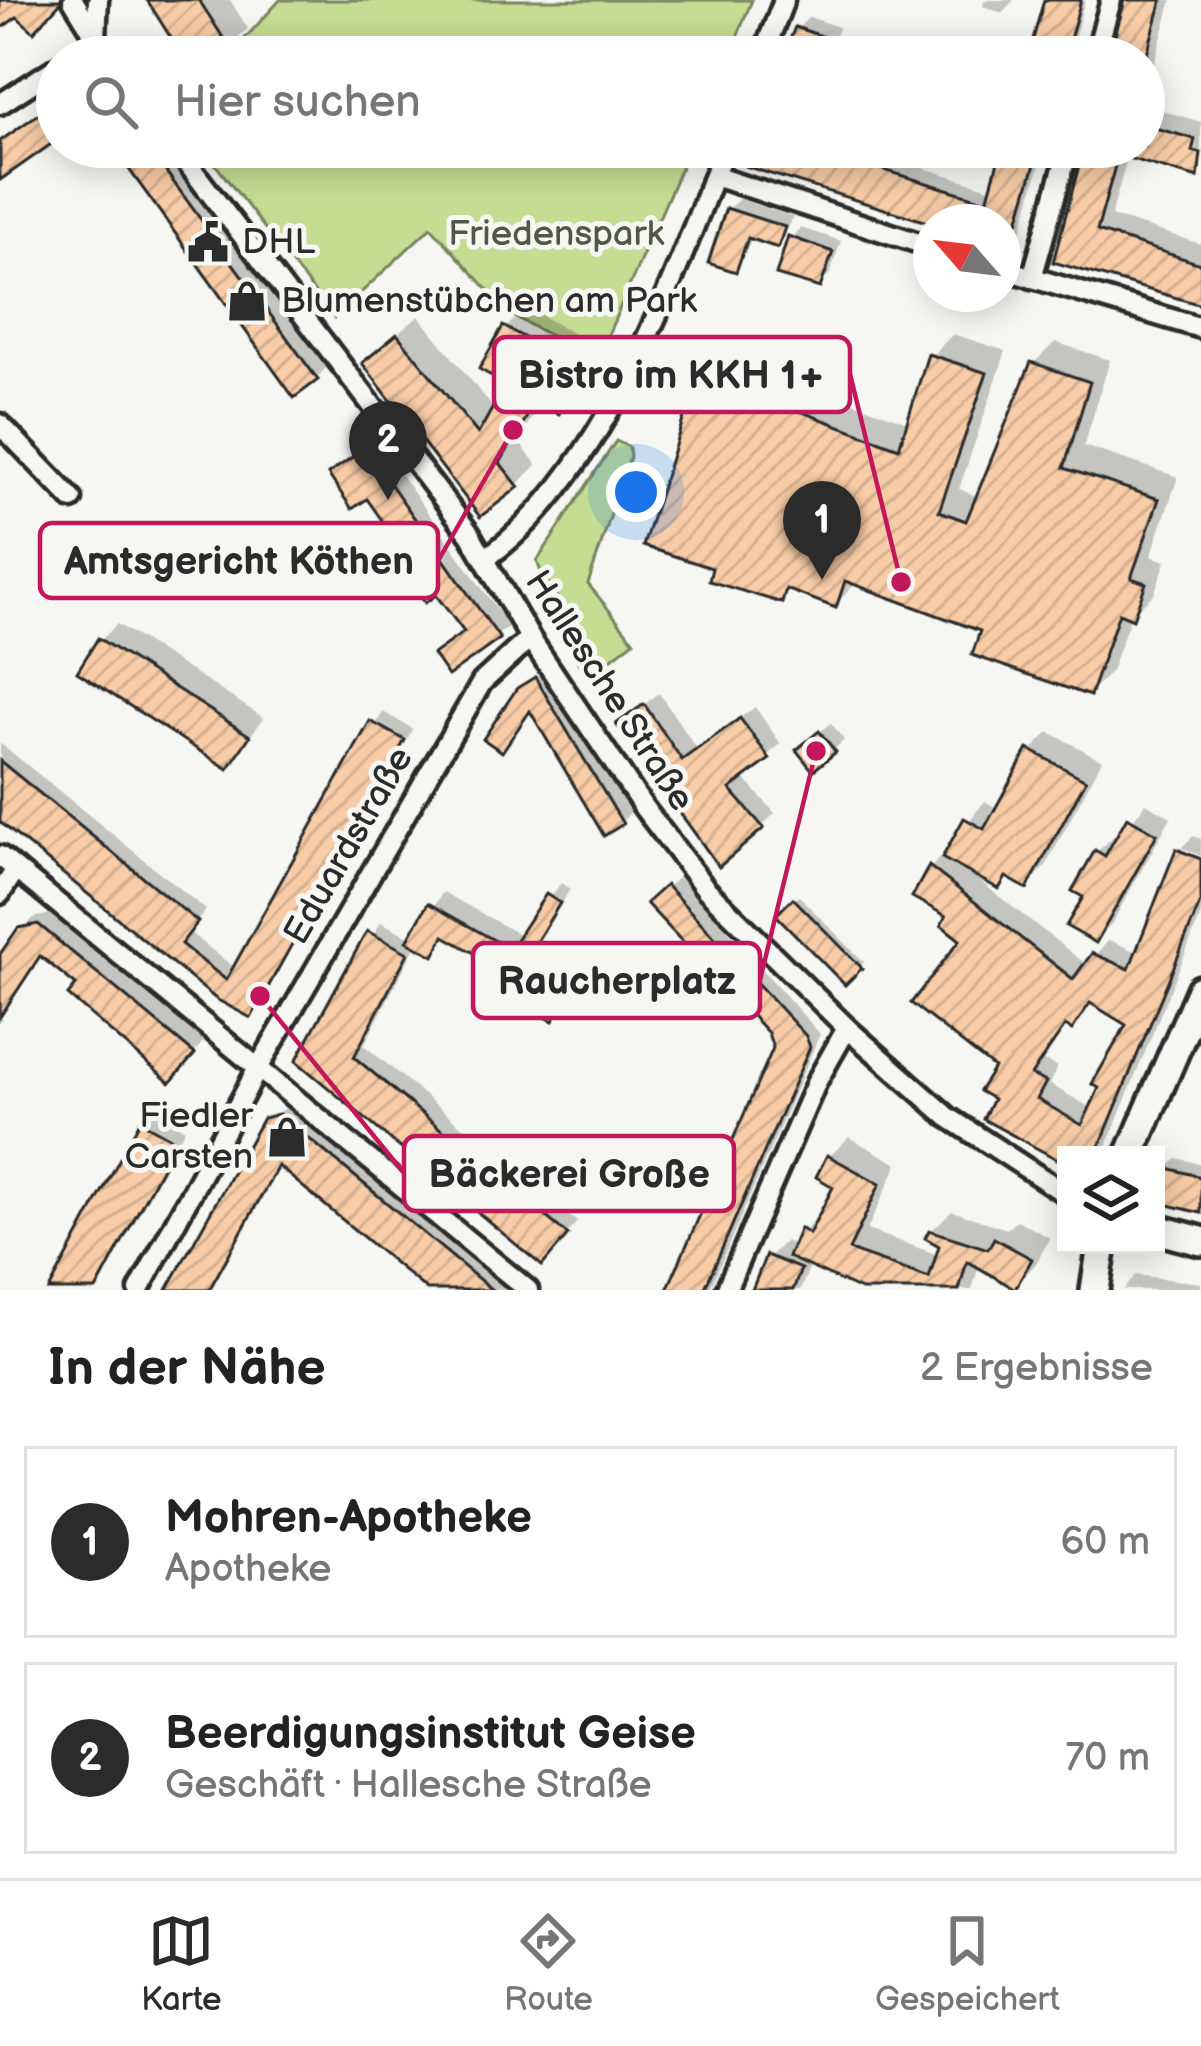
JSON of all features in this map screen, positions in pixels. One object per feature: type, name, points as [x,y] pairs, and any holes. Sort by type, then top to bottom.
[{"type":"main road","points":[[1134,1146],[1201,990]]},
{"type":"main road","points":[[1165,1231],[1201,1241]]},
{"type":"main road","points":[[1095,1290],[1101,1254]]},
{"type":"street","points":[[74,0],[95,36]]},
{"type":"street","points":[[98,0],[101,36]]},
{"type":"street","points":[[770,36],[784,0]]},
{"type":"street","points":[[1101,36],[1111,0]]},
{"type":"street","points":[[0,104],[36,81]]},
{"type":"street","name":"Hallesche Straße","points":[[191,168],[485,559],[530,638],[682,860],[730,916],[847,1028],[949,1117],[1057,1189]]},
{"type":"street","points":[[485,559],[542,508],[590,436],[671,283],[717,168]]},
{"type":"street","points":[[1032,278],[1063,168]]},
{"type":"street","points":[[714,176],[913,241]]},
{"type":"street","points":[[1021,275],[1201,328]]},
{"type":"street","points":[[0,424],[72,499]]},
{"type":"street","name":"Eduardstraße","points":[[139,1290],[257,1070],[482,682],[530,638]]},
{"type":"street","points":[[0,856],[528,1290]]},
{"type":"street","points":[[0,894],[16,869]]},
{"type":"street","points":[[726,1290],[817,1081],[847,1028]]},
{"type":"green space","points":[[280,0],[752,0],[737,36],[247,36]]},
{"type":"green space","name":"Friedenspark","points":[[218,168],[681,168],[597,360],[511,315],[431,227],[334,318]]},
{"type":"green space","points":[[616,441],[629,447],[630,457],[588,584],[634,641],[589,676],[575,658],[591,646],[537,561]]},
{"type":"building","points":[[0,0],[60,3],[34,32],[17,17],[0,29]]},
{"type":"building","points":[[147,0],[199,0],[222,36],[170,36]]},
{"type":"building","points":[[1044,0],[1081,0],[1071,36],[1034,36]]},
{"type":"building","points":[[1125,0],[1162,0],[1152,36],[1115,36]]},
{"type":"building","points":[[795,27],[821,36],[791,36]]},
{"type":"building","points":[[36,116],[36,155],[0,180],[0,141]]},
{"type":"building","points":[[1165,131],[1195,139],[1192,151],[1201,153],[1198,178],[1163,168]]},
{"type":"building","points":[[128,168],[163,168],[318,380],[294,398]]},
{"type":"building","points":[[752,168],[877,168],[987,201],[996,168],[1034,168],[1021,212],[1021,204],[913,204],[913,218]]},
{"type":"building","points":[[1078,168],[1114,168],[1097,231],[1201,264],[1201,305],[1053,262]]},
{"type":"building","points":[[726,208],[785,227],[778,248],[748,238],[736,272],[708,263]]},
{"type":"building","points":[[788,236],[833,252],[820,288],[776,275]]},
{"type":"building","points":[[503,326],[583,370],[559,414],[536,401],[500,463],[519,487],[480,517],[362,363],[397,334],[478,434],[506,384],[479,369]]},
{"type":"building","points":[[928,354],[987,373],[939,511],[966,521],[1031,362],[1090,382],[1064,468],[1159,499],[1131,578],[1146,583],[1133,619],[1119,613],[1090,696],[972,655],[980,631],[845,581],[836,608],[786,589],[782,603],[709,581],[712,568],[643,546],[698,373],[899,448]]},
{"type":"building","points":[[365,448],[500,639],[448,676],[433,654],[464,632],[436,595],[425,603],[389,553],[400,546],[367,499],[352,509],[328,474]]},
{"type":"building","points":[[98,638],[250,736],[228,769],[77,672]]},
{"type":"building","points":[[535,677],[623,824],[604,836],[530,711],[502,752],[483,739],[517,688]]},
{"type":"building","points":[[644,704],[682,760],[740,718],[770,759],[730,789],[764,828],[719,867],[616,724]]},
{"type":"building","points":[[370,721],[405,740],[251,1018],[216,999],[0,822],[0,761],[198,922],[181,944],[226,980]]},
{"type":"building","points":[[819,731],[836,752],[813,771],[796,750]]},
{"type":"building","points":[[1028,749],[1086,780],[1027,889],[1006,877],[999,889],[942,858],[964,818],[984,829]]},
{"type":"building","points":[[1127,817],[1157,834],[1096,943],[1066,926],[1083,897],[1072,891],[1095,850],[1105,856]]},
{"type":"building","points":[[1176,849],[1201,859],[1201,901],[1100,1146],[1057,1146],[1057,1159],[983,1119],[993,1099],[979,1091],[994,1068],[911,1003],[960,940],[941,925],[946,916],[912,897],[929,866],[1073,979],[1092,953],[1129,969]],"holes":[[[1090,1003],[1126,1025],[1092,1084],[1099,1088],[1082,1125],[1037,1099],[1046,1082],[1031,1075],[1065,1026],[1072,1030]]]},
{"type":"building","points":[[666,885],[806,1036],[810,1047],[704,1290],[667,1290],[773,1048],[768,1033],[646,903]]},
{"type":"building","points":[[546,894],[560,903],[527,957],[574,981],[553,1021],[490,989],[501,968],[444,936],[434,956],[407,941],[428,903],[510,949]]},
{"type":"building","points":[[793,898],[862,968],[845,985],[776,915]]},
{"type":"building","points":[[38,924],[195,1054],[170,1083],[68,995],[76,985],[40,956],[0,1017],[0,954],[18,928]]},
{"type":"building","points":[[367,931],[408,953],[354,1057],[568,1235],[542,1266],[296,1061]]},
{"type":"building","points":[[279,1114],[492,1290],[427,1290],[278,1166],[209,1290],[167,1290],[263,1118]]},
{"type":"building","points":[[140,1121],[176,1141],[96,1290],[49,1290]]},
{"type":"building","points":[[827,1155],[880,1184],[849,1250],[929,1278],[939,1246],[925,1238],[929,1230],[988,1249],[994,1238],[1032,1259],[1015,1289],[967,1261],[959,1290],[861,1290],[788,1257],[800,1228],[809,1234],[833,1187],[816,1177]]},
{"type":"building","points":[[1165,1167],[1201,1177],[1201,1213],[1165,1204]]},
{"type":"building","points":[[766,1255],[801,1269],[793,1290],[752,1290]]},
{"type":"place","name":"DHL","points":[[208,242]]},
{"type":"place","name":"Blumenstübchen am Park","points":[[247,301]]},
{"type":"place","name":"Amtsgericht Köthen","points":[[513,430]]},
{"type":"place","name":"Beerdigungsinstitut Geise","points":[[388,500]]},
{"type":"place","name":"Mohren-Apotheke","points":[[822,580]]},
{"type":"place","name":"Bistro im KKH 1+","points":[[901,582]]},
{"type":"place","name":"Raucherplatz","points":[[816,751]]},
{"type":"place","name":"Bäckerei Große","points":[[260,996]]},
{"type":"place","name":"Fiedler Carsten","points":[[287,1137]]}]
